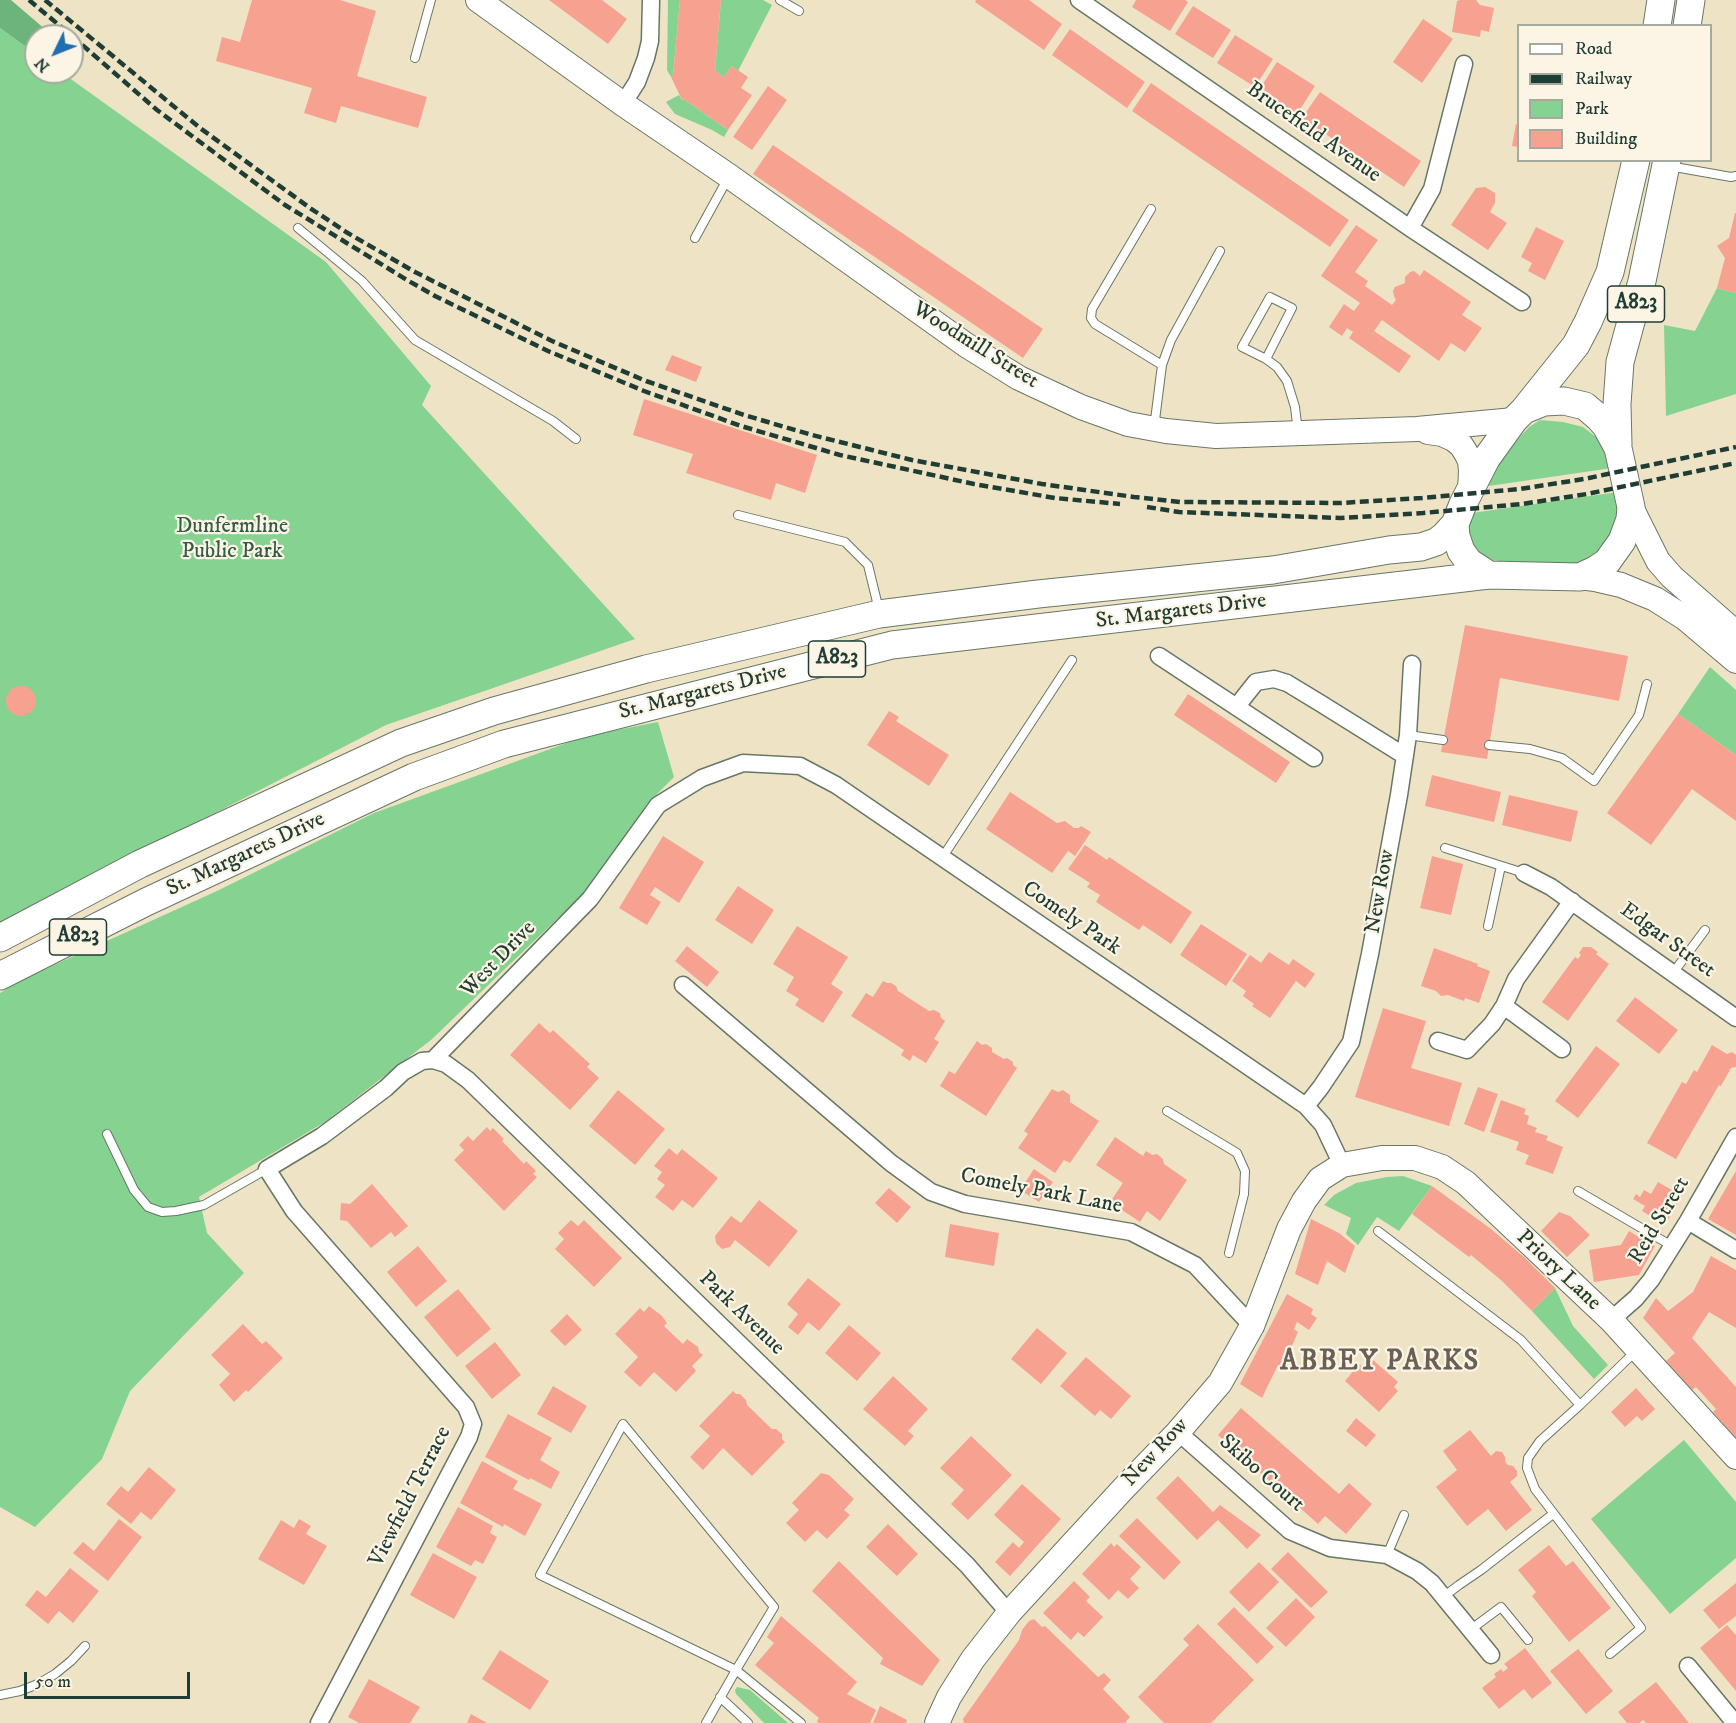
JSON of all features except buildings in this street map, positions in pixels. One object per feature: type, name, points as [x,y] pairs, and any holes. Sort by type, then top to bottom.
[{"type":"main road","points":[[1687,24],[1691,0]]},
{"type":"main road","name":"A823","points":[[1455,524],[1486,459],[1576,345],[1610,272],[1636,162]]},
{"type":"main road","name":"A823","points":[[1490,575],[1580,577],[1606,562],[1615,552],[1624,535],[1630,519],[1631,507],[1618,448],[1617,404],[1620,362],[1642,281],[1666,163]]},
{"type":"main road","name":"A823","points":[[1519,415],[1544,402],[1576,403],[1585,406],[1599,418],[1618,448]]},
{"type":"main road","points":[[1455,524],[1456,536],[1468,562],[1490,575]]},
{"type":"main road","name":"St. Margarets Drive","points":[[0,938],[140,864],[401,743],[494,711],[646,669],[879,614],[1038,594],[1273,570],[1430,545],[1444,536],[1455,524]]},
{"type":"main road","name":"St. Margarets Drive","points":[[0,976],[156,897],[414,777],[504,744],[892,645],[1490,575]]},
{"type":"street","name":"Woodmill Street","points":[[478,0],[966,345],[1019,378],[1081,407],[1128,424],[1216,436],[1417,429],[1519,415]]},
{"type":"street","points":[[623,104],[637,82],[646,58],[650,41],[651,0]]},
{"type":"street","name":"Brucefield Avenue","points":[[1079,0],[1410,228],[1522,302]]},
{"type":"street","points":[[1410,228],[1432,189],[1464,64]]},
{"type":"street","name":"Woodmill Street","points":[[1417,429],[1442,435],[1461,445],[1470,461],[1472,480],[1470,490]]},
{"type":"street","points":[[1631,507],[1658,561],[1672,577],[1736,633]]},
{"type":"street","points":[[1580,577],[1629,588],[1669,606],[1736,661]]},
{"type":"street","points":[[1159,656],[1314,758]]},
{"type":"street","name":"New Row","points":[[1306,1106],[1322,1087],[1351,1042],[1370,954],[1405,756],[1412,664]]},
{"type":"street","points":[[1237,706],[1256,682],[1274,679],[1287,683],[1405,756]]},
{"type":"street","name":"Comely Park","points":[[743,763],[800,766],[836,785],[1306,1106],[1323,1125],[1342,1165]]},
{"type":"street","name":"West Drive","points":[[267,1169],[322,1136],[386,1088],[403,1072],[422,1060],[433,1060],[590,899],[658,805],[702,778],[743,763]]},
{"type":"street","name":"Edgar Street","points":[[1524,873],[1551,886],[1736,1018]]},
{"type":"street","points":[[1438,1041],[1467,1050],[1492,1024],[1504,1006],[1516,979],[1572,901]]},
{"type":"street","name":"Comely Park Lane","points":[[683,985],[891,1163],[931,1192],[965,1204],[1131,1232],[1195,1264],[1252,1326]]},
{"type":"street","points":[[1504,1006],[1562,1049]]},
{"type":"street","name":"Park Avenue","points":[[433,1060],[446,1064],[468,1080],[967,1565],[1008,1613]]},
{"type":"street","name":"Reid Street","points":[[1611,1320],[1636,1298],[1651,1280],[1736,1137]]},
{"type":"street","name":"Priory Lane","points":[[1342,1165],[1382,1158],[1415,1158],[1442,1167],[1466,1183],[1611,1320],[1736,1457]]},
{"type":"street","name":"New Row","points":[[937,1723],[949,1697],[972,1659],[1008,1613],[1122,1489],[1179,1432],[1220,1383],[1252,1326],[1289,1229],[1304,1201],[1320,1179],[1342,1165]]},
{"type":"street","name":"Viewfield Terrace","points":[[267,1169],[294,1210],[466,1407],[473,1424],[469,1437],[319,1723]]},
{"type":"street","points":[[1688,1221],[1736,1250]]},
{"type":"street","name":"Skibo Court","points":[[1179,1432],[1290,1531],[1330,1548],[1387,1556],[1417,1571],[1432,1583],[1491,1655]]},
{"type":"street","points":[[1688,1666],[1734,1723]]},
{"type":"lane","points":[[415,58],[431,0]]},
{"type":"lane","points":[[780,0],[799,11]]},
{"type":"lane","points":[[1666,163],[1698,172],[1736,176]]},
{"type":"lane","points":[[694,238],[729,176]]},
{"type":"lane","points":[[1151,209],[1092,309],[1091,318],[1095,324],[1162,365]]},
{"type":"lane","points":[[298,228],[362,281],[416,340],[553,421],[576,439]]},
{"type":"lane","points":[[1154,428],[1162,365],[1171,340],[1220,251]]},
{"type":"lane","points":[[1266,359],[1292,308],[1270,297],[1242,347],[1277,367],[1287,381],[1295,407],[1298,433]]},
{"type":"lane","points":[[738,515],[845,542],[868,565],[879,614]]},
{"type":"lane","points":[[942,858],[1072,660]]},
{"type":"lane","points":[[1489,746],[1530,749],[1562,758],[1594,781],[1640,715],[1647,684]]},
{"type":"lane","points":[[1408,735],[1443,740]]},
{"type":"lane","points":[[1445,848],[1524,873]]},
{"type":"lane","points":[[1488,926],[1501,866]]},
{"type":"lane","points":[[1672,973],[1706,930]]},
{"type":"lane","points":[[1167,1112],[1237,1153],[1245,1171],[1244,1194],[1229,1253]]},
{"type":"lane","points":[[107,1134],[134,1190],[148,1207],[162,1212],[204,1205],[267,1169]]},
{"type":"lane","points":[[1578,1191],[1672,1246]]},
{"type":"lane","points":[[1378,1231],[1521,1340],[1580,1405]]},
{"type":"lane","points":[[1610,1654],[1641,1628],[1553,1514],[1535,1488],[1527,1468],[1528,1458],[1540,1441],[1637,1350]]},
{"type":"lane","points":[[706,1723],[720,1697],[736,1670],[774,1607],[623,1424],[540,1575],[736,1670],[801,1723]]},
{"type":"lane","points":[[1443,1597],[1553,1514]]},
{"type":"lane","points":[[1387,1556],[1404,1515]]},
{"type":"lane","points":[[1470,1630],[1500,1607],[1528,1640]]},
{"type":"lane","points":[[0,1695],[38,1684],[55,1674],[85,1646]]},
{"type":"lane","points":[[720,1697],[748,1723]]},
{"type":"green space","points":[[0,0],[11,0],[39,24],[24,24],[24,45],[0,28]]},
{"type":"green space","points":[[668,0],[680,0],[671,77],[667,70]]},
{"type":"green space","points":[[721,0],[763,0],[772,5],[738,71],[732,66],[724,77],[715,71]]},
{"type":"green space","name":"Dunfermline Public Park","points":[[0,28],[24,45],[24,84],[78,84],[326,262],[431,386],[422,405],[635,639],[386,725],[0,924]]},
{"type":"green space","points":[[679,95],[682,100],[684,99],[728,130],[724,137],[675,114],[666,102]]},
{"type":"green space","points":[[1717,288],[1736,293],[1736,394],[1666,416],[1664,325],[1695,331]]},
{"type":"green space","points":[[1540,420],[1583,427],[1604,443],[1612,468],[1482,487],[1515,442],[1529,427]]},
{"type":"green space","points":[[1618,492],[1619,518],[1604,552],[1582,563],[1519,564],[1493,560],[1478,551],[1468,536],[1472,513]]},
{"type":"green space","points":[[1710,667],[1736,690],[1736,755],[1678,714]]},
{"type":"green space","points":[[658,722],[674,777],[648,803],[583,894],[431,1040],[325,1122],[199,1197],[207,1233],[244,1273],[130,1391],[102,1459],[35,1527],[0,1507],[0,993],[21,980],[217,891],[374,813],[586,736]]},
{"type":"green space","points":[[1403,1176],[1432,1186],[1399,1231],[1377,1217],[1358,1245],[1346,1234],[1351,1218],[1324,1205],[1334,1195],[1356,1183]]},
{"type":"green space","points":[[1555,1288],[1573,1326],[1608,1365],[1594,1379],[1532,1311]]},
{"type":"green space","points":[[1684,1440],[1736,1502],[1736,1558],[1670,1614],[1591,1519]]},
{"type":"green space","points":[[737,1687],[750,1690],[788,1723],[764,1723],[736,1694]]},
{"type":"railway","points":[[29,0],[58,24]]},
{"type":"railway","points":[[45,0],[200,128],[310,208],[415,272],[552,341],[646,381],[744,415],[812,435],[912,460],[1042,484],[1180,502],[1341,503],[1520,489],[1584,479],[1736,447]]},
{"type":"railway","points":[[84,46],[157,110],[285,205],[435,296],[548,351],[644,391],[741,426],[840,455],[974,484],[1055,498],[1120,504]]},
{"type":"railway","points":[[1147,507],[1179,512],[1341,518],[1423,513],[1522,504],[1587,494],[1736,463]]},
{"type":"district","name":"ABBEY PARKS","points":[[1380,1363]]}]
